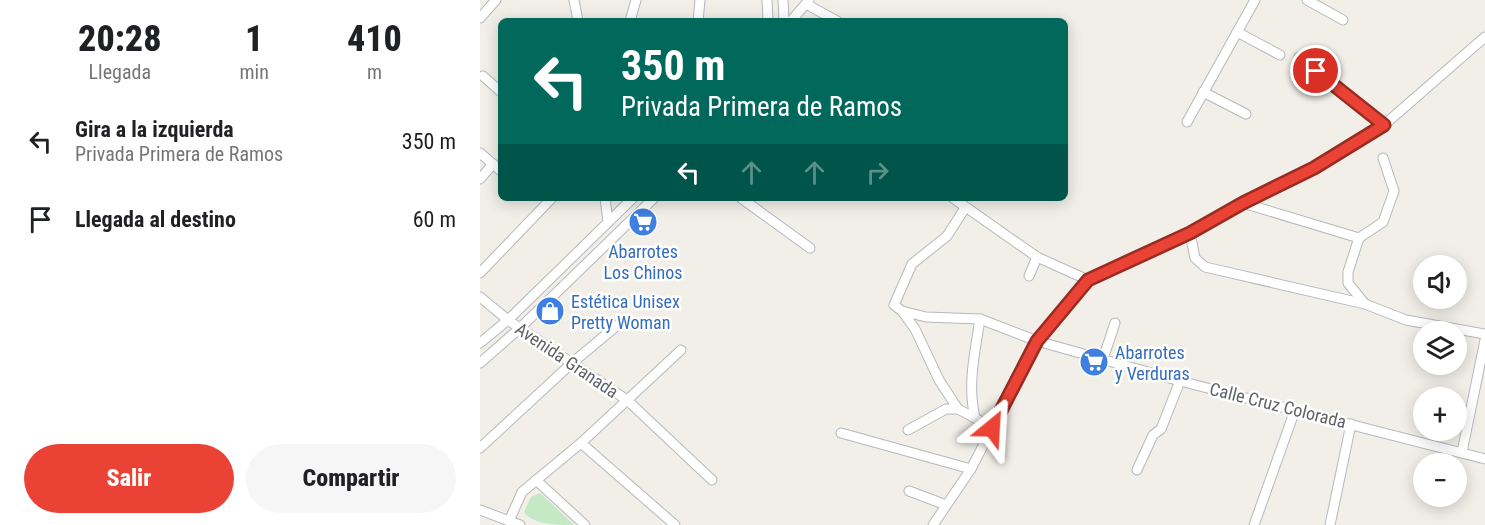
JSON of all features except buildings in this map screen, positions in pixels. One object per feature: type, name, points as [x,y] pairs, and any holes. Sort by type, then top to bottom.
[{"type":"street","points":[[480,18],[496,0]]},
{"type":"street","points":[[574,0],[577,18]]},
{"type":"street","points":[[631,18],[636,0]]},
{"type":"street","points":[[698,18],[700,0]]},
{"type":"street","points":[[767,0],[768,18]]},
{"type":"street","points":[[783,0],[784,18]]},
{"type":"street","points":[[1187,122],[1255,0]]},
{"type":"street","points":[[1307,0],[1343,20]]},
{"type":"street","points":[[794,18],[807,2],[832,18]]},
{"type":"street","points":[[1237,32],[1280,55]]},
{"type":"street","points":[[933,525],[971,469],[1037,341],[1088,280],[1190,233],[1243,203],[1314,168],[1384,125],[1485,37]]},
{"type":"street","points":[[1299,57],[1384,125]]},
{"type":"street","points":[[483,76],[497,89]]},
{"type":"street","points":[[1203,92],[1246,114]]},
{"type":"street","points":[[480,153],[498,168]]},
{"type":"street","points":[[1365,304],[1348,283],[1348,272],[1359,238],[1383,222],[1394,191],[1383,158]]},
{"type":"street","points":[[480,179],[493,164]]},
{"type":"street","points":[[480,273],[549,201]]},
{"type":"street","points":[[606,201],[609,222]]},
{"type":"street","points":[[480,343],[508,320],[630,201]]},
{"type":"street","points":[[480,363],[521,327],[651,201]]},
{"type":"street","points":[[745,201],[810,248]]},
{"type":"street","points":[[956,201],[1037,257],[1088,280]]},
{"type":"street","points":[[1243,203],[1359,238]]},
{"type":"street","points":[[958,409],[939,380],[915,329],[898,308],[912,264],[947,236],[964,208]]},
{"type":"street","points":[[1190,233],[1195,258],[1205,267],[1365,304],[1406,320],[1485,334]]},
{"type":"street","points":[[1029,276],[1037,257]]},
{"type":"street","name":"Avenida Granada","points":[[480,297],[508,320],[627,400],[712,480]]},
{"type":"street","name":"Calle Cruz Colorada","points":[[898,308],[926,317],[980,319],[1037,341],[1180,381],[1485,459]]},
{"type":"street","points":[[975,418],[971,402],[970,378],[980,319]]},
{"type":"street","points":[[480,448],[572,363],[620,323]]},
{"type":"street","points":[[1103,359],[1115,323]]},
{"type":"street","points":[[1462,452],[1485,340]]},
{"type":"street","points":[[510,521],[522,492],[581,443],[681,350]]},
{"type":"street","points":[[1137,470],[1153,435],[1161,429],[1180,381]]},
{"type":"street","points":[[909,430],[946,409],[958,409],[992,428]]},
{"type":"street","points":[[1254,525],[1295,410]]},
{"type":"street","points":[[1330,525],[1351,424]]},
{"type":"street","points":[[841,433],[971,469]]},
{"type":"street","points":[[581,443],[675,525]]},
{"type":"street","points":[[536,480],[585,525]]},
{"type":"street","points":[[909,491],[946,505]]},
{"type":"street","points":[[480,510],[520,525]]},
{"type":"green space","points":[[540,493],[574,525],[540,522],[528,516],[524,512],[531,497]]},
{"type":"place","name":"Abarrotes Los Chinos","points":[[643,222]]},
{"type":"place","name":"Estética Unisex Pretty Woman","points":[[550,311]]},
{"type":"place","name":"Abarrotes y Verduras","points":[[1094,362]]},
{"type":"route","points":[[992,428],[1037,341],[1088,280],[1190,233],[1243,203],[1314,168],[1384,125],[1316,71]]}]
